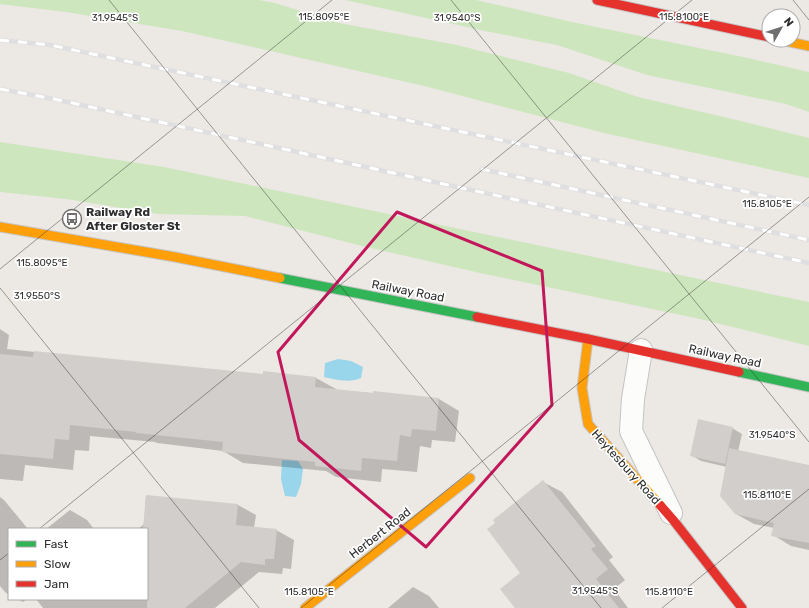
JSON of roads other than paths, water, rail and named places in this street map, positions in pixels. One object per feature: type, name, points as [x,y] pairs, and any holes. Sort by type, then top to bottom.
[{"type":"main road","points":[[597,0],[761,35]]},
{"type":"main road","name":"Railway Road","points":[[0,227],[175,257],[588,339],[809,387]]},
{"type":"main road","name":"Heytesbury Road","points":[[588,339],[582,388],[588,424],[674,521],[742,608]]},
{"type":"main road","name":"Herbert Road","points":[[305,608],[470,478]]},
{"type":"street","name":"Heytesbury Road","points":[[641,350],[633,399],[631,431],[674,521]]},
{"type":"water","points":[[338,359],[351,361],[363,367],[361,378],[347,381],[324,377],[325,363]]},
{"type":"water","points":[[282,460],[298,461],[303,469],[301,484],[296,497],[285,496],[281,479]]},
{"type":"railway","points":[[0,40],[50,45],[809,205]]},
{"type":"railway","points":[[0,89],[54,99],[809,263]]},
{"type":"railway","points":[[481,169],[809,240]]},
{"type":"place","name":"Railway Rd After Gloster St","points":[[72,219]]}]
